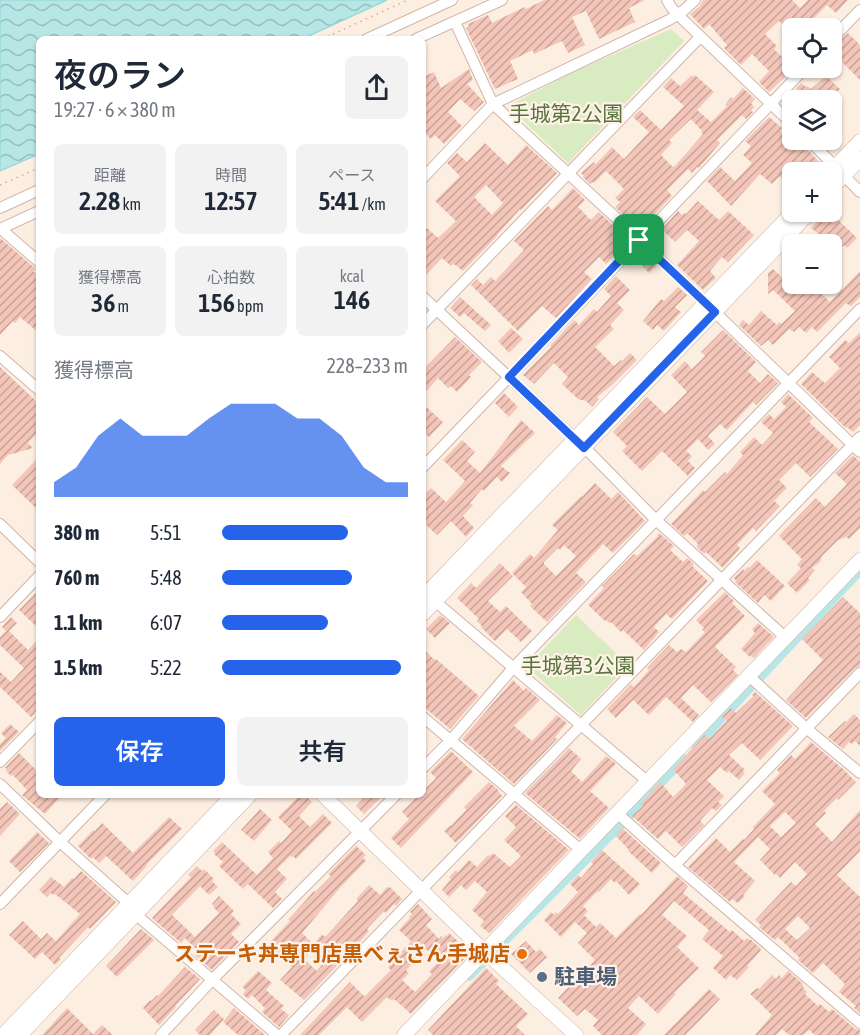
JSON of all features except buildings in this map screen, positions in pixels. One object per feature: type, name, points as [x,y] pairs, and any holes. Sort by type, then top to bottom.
[{"type":"street","points":[[374,36],[452,0]]},
{"type":"street","points":[[422,36],[502,0]]},
{"type":"street","points":[[668,0],[677,14],[782,115]]},
{"type":"street","points":[[426,175],[494,104],[669,20],[695,0]]},
{"type":"street","points":[[842,29],[860,10]]},
{"type":"street","points":[[281,1035],[722,580],[858,444],[789,383],[494,104],[455,21]]},
{"type":"street","points":[[426,321],[700,37]]},
{"type":"street","points":[[426,464],[795,78]]},
{"type":"street","points":[[842,164],[860,141]]},
{"type":"street","points":[[817,150],[828,162]]},
{"type":"street","points":[[842,169],[860,159]]},
{"type":"street","points":[[842,177],[860,192]]},
{"type":"street","points":[[0,208],[36,191]]},
{"type":"street","points":[[36,212],[0,229],[36,259]]},
{"type":"street","points":[[710,308],[784,222]]},
{"type":"street","points":[[647,781],[427,596],[710,308],[800,222]]},
{"type":"street","points":[[426,300],[579,443],[656,520],[786,638]]},
{"type":"street","points":[[426,765],[514,668],[860,309]]},
{"type":"street","points":[[0,356],[36,387]]},
{"type":"street","points":[[0,524],[36,559]]},
{"type":"street","points":[[404,1035],[860,560]]},
{"type":"street","points":[[0,617],[36,579]]},
{"type":"street","points":[[675,865],[860,673]]},
{"type":"street","points":[[750,677],[860,773]]},
{"type":"street","points":[[426,720],[581,850]]},
{"type":"street","points":[[0,762],[36,725]]},
{"type":"street","points":[[0,784],[140,918],[277,1035]]},
{"type":"street","points":[[0,904],[102,798]]},
{"type":"street","points":[[20,1035],[230,798]]},
{"type":"street","points":[[3,1035],[247,798]]},
{"type":"street","points":[[327,798],[484,951],[576,1035]]},
{"type":"street","points":[[161,1035],[212,980],[393,798]]},
{"type":"street","points":[[617,813],[860,1023]]},
{"type":"path","points":[[329,36],[408,0]]},
{"type":"path","points":[[0,185],[36,169]]},
{"type":"green space","name":"手城第2公園","points":[[671,29],[684,41],[568,163],[508,106],[571,73]]},
{"type":"green space","name":"手城第3公園","points":[[576,615],[628,665],[581,715],[527,667]]},
{"type":"water","points":[[0,0],[387,0],[309,36],[36,36],[36,155],[0,171]]},
{"type":"waterway","points":[[696,745],[860,570]]},
{"type":"waterway","points":[[469,976],[683,759]]},
{"type":"place","name":"ステーキ丼専門店黒べぇさん手城店","points":[[522,954]]},
{"type":"place","name":"駐車場","points":[[542,977]]},
{"type":"route","points":[[639,240],[715,312],[584,448],[509,377],[639,240]]}]
